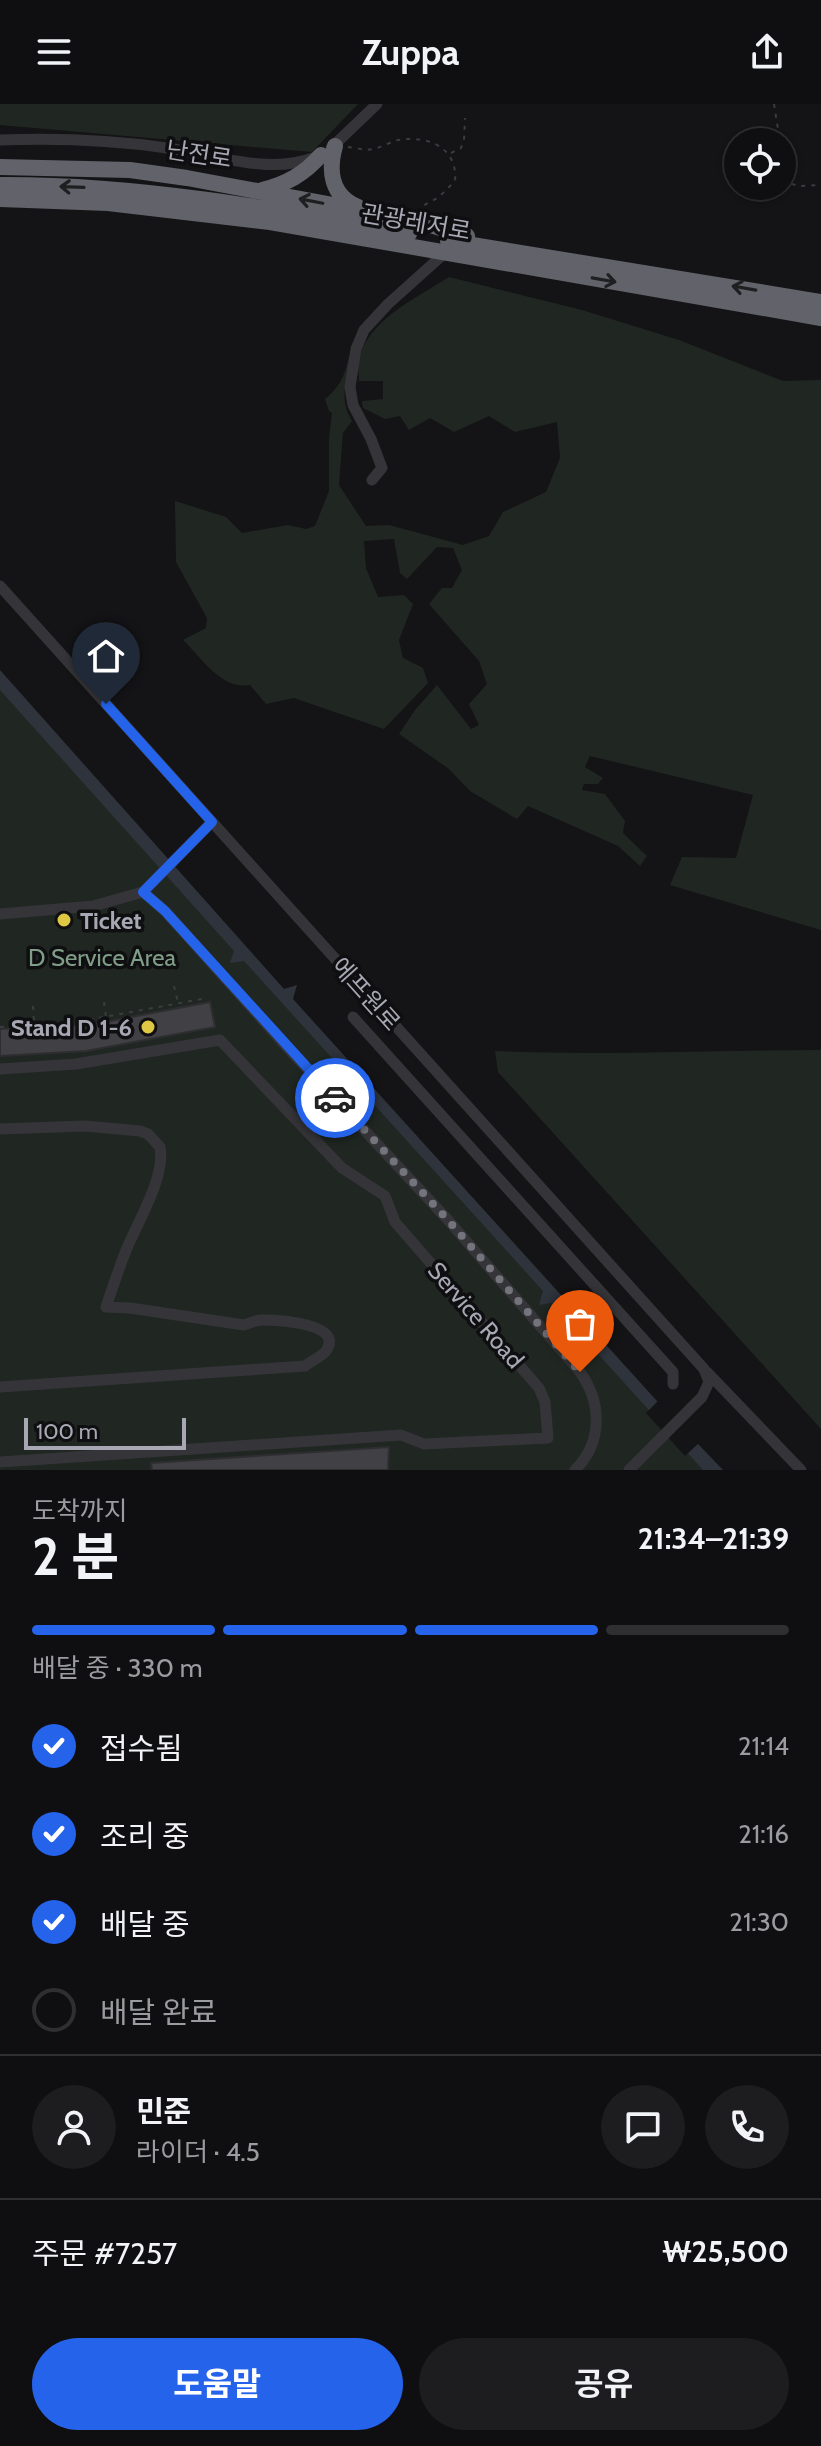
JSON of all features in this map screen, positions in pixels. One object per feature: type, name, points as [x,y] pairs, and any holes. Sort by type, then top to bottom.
[{"type":"highway","points":[[256,191],[279,186],[294,178],[328,151]]},
{"type":"highway","points":[[328,151],[333,183],[340,195],[370,212]]},
{"type":"highway","points":[[0,167],[130,170],[414,220],[522,253]]},
{"type":"highway","name":"관광레저로","points":[[0,185],[173,195],[821,302]]},
{"type":"highway","name":"관광레저로","points":[[0,199],[187,210],[382,240],[821,318]]},
{"type":"highway","points":[[0,209],[101,211],[317,238],[382,240]]},
{"type":"street","points":[[328,151],[377,104]]},
{"type":"street","name":"난전로","points":[[0,140],[107,141],[269,164],[300,163],[328,151]]},
{"type":"street","points":[[372,480],[382,468],[353,405],[350,387],[356,349],[364,330],[388,304],[446,252]]},
{"type":"street","name":"에프원로","points":[[0,586],[704,1369],[801,1470]]},
{"type":"street","points":[[0,914],[93,906],[143,892],[212,822]]},
{"type":"street","points":[[143,892],[165,911],[448,1220],[580,1372],[594,1398],[597,1426],[589,1452],[575,1470]]},
{"type":"street","points":[[353,1017],[673,1372],[673,1384]]},
{"type":"street","name":"Service Road","points":[[0,1069],[76,1064],[220,1040],[342,1168],[385,1196],[395,1222],[539,1388],[545,1402],[548,1438],[424,1444],[401,1435],[0,1462]]},
{"type":"street","points":[[0,1129],[85,1126],[140,1131],[148,1134],[160,1147],[162,1156],[144,1213],[126,1251],[106,1307],[244,1325],[259,1320],[306,1324],[322,1329],[329,1341],[325,1352],[305,1366],[0,1387]]},
{"type":"street","points":[[629,1470],[694,1406],[707,1389],[709,1382],[704,1369]]},
{"type":"path","points":[[774,104],[778,128]]},
{"type":"path","points":[[450,153],[461,148],[465,118]]},
{"type":"path","points":[[328,151],[371,150],[399,140],[428,141],[450,153],[456,167],[455,181],[439,197],[418,208]]},
{"type":"path","points":[[796,185],[821,185]]},
{"type":"path","points":[[174,986],[179,1004]]},
{"type":"path","points":[[0,1027],[106,1018],[202,999]]},
{"type":"path","points":[[104,1002],[106,1018]]},
{"type":"path","points":[[33,1006],[34,1024]]},
{"type":"green space","points":[[0,104],[358,104],[312,152],[0,125]]},
{"type":"green space","points":[[449,277],[582,310],[679,340],[783,381],[821,380],[821,930],[670,885],[682,857],[736,858],[753,795],[590,756],[585,767],[603,778],[598,784],[584,784],[582,790],[605,794],[625,821],[623,833],[647,856],[640,866],[618,846],[528,806],[517,819],[470,791],[449,769],[399,734],[437,685],[471,729],[479,725],[469,704],[487,684],[479,661],[429,604],[442,588],[452,588],[462,570],[453,548],[437,547],[407,579],[400,573],[394,539],[364,541],[366,568],[378,597],[404,595],[413,604],[399,640],[403,658],[423,668],[428,683],[384,729],[294,698],[266,704],[250,685],[230,683],[221,678],[183,640],[206,628],[207,618],[176,562],[175,501],[226,517],[242,533],[288,525],[306,529],[315,526],[329,491],[332,413],[325,399],[342,379],[349,353],[344,396],[352,421],[343,433],[339,485],[366,526],[389,525],[463,545],[489,536],[503,512],[546,492],[560,458],[557,422],[515,432],[489,416],[454,432],[430,418],[409,430],[400,416],[385,419],[363,408],[362,401],[383,399],[383,381],[359,381],[359,358],[366,342],[385,319]]},
{"type":"green space","name":"D Service Area","points":[[0,681],[711,1470],[0,1470]]},
{"type":"green space","points":[[821,1048],[821,1429],[498,1072],[495,1051],[617,1053]]},
{"type":"shaded area","points":[[0,670],[284,989],[297,985],[293,999],[723,1470],[703,1470],[552,1303],[539,1305],[543,1291],[244,961],[230,963],[234,951],[0,690]]},
{"type":"pier","points":[[660,1399],[701,1441],[685,1456],[646,1413]]},
{"type":"building","points":[[210,1002],[215,1027],[86,1051],[0,1056],[0,1029],[79,1027]]},
{"type":"building","points":[[389,1447],[388,1470],[152,1470],[151,1463]]},
{"type":"way so far","points":[[335,1098],[448,1220],[580,1372]]},
{"type":"place","name":"Ticket","points":[[64,920]]},
{"type":"place","name":"Stand D 1-6","points":[[148,1027]]},
{"type":"route","points":[[106,704],[212,822],[143,892],[165,911],[335,1098]]}]
